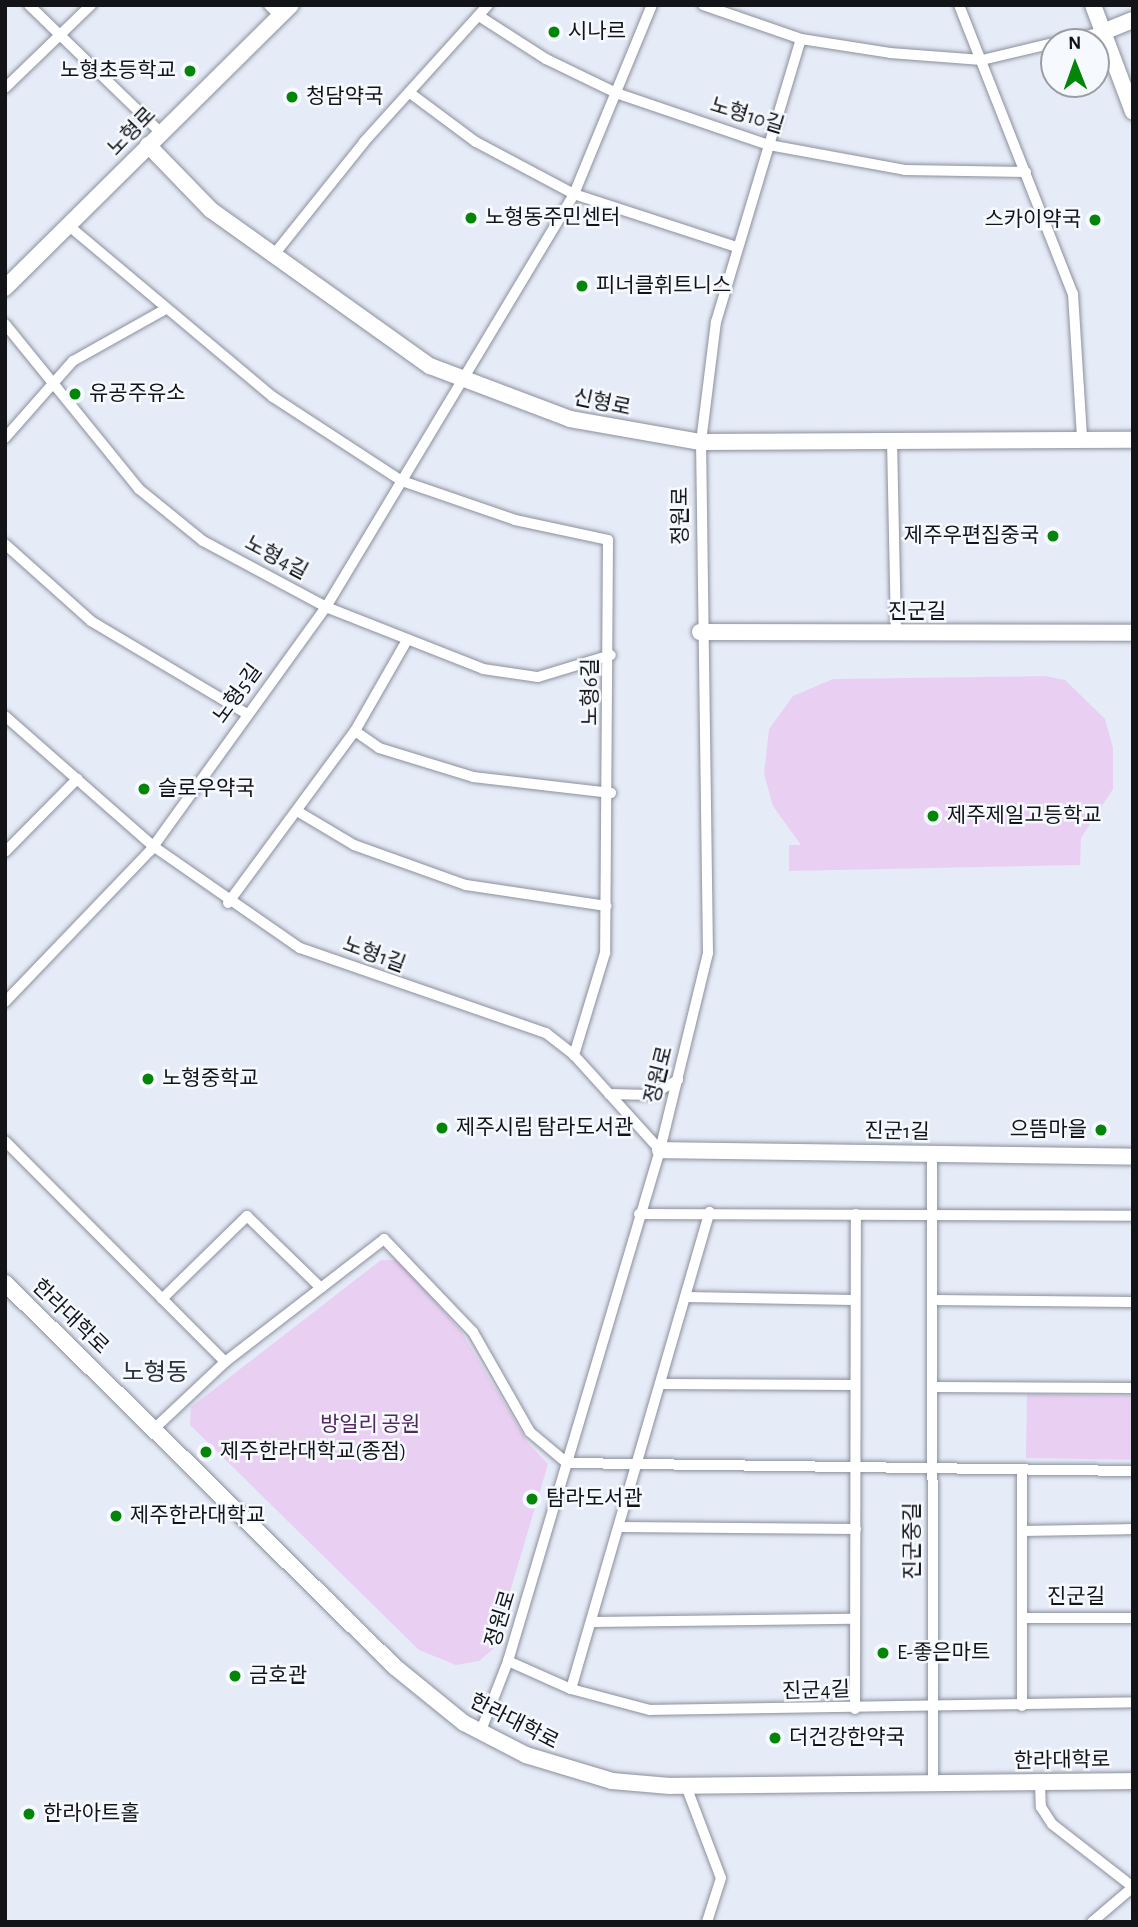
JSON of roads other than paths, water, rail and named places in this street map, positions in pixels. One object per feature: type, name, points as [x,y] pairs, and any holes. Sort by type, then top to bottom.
[{"type":"main road","points":[[1093,5],[1102,28]]},
{"type":"main road","name":"노형로","points":[[9,278],[69,226],[280,9]]},
{"type":"main road","points":[[1110,29],[1133,20]]},
{"type":"main road","points":[[1110,51],[1133,112]]},
{"type":"main road","name":"신형로","points":[[148,145],[211,210],[272,257],[430,366],[570,419],[701,442],[1133,440]]},
{"type":"main road","name":"진군길","points":[[700,632],[1133,633]]},
{"type":"main road","name":"진군1길","points":[[660,1150],[1133,1157]]},
{"type":"main road","name":"한라대학로","points":[[5,1283],[395,1667],[480,1733],[561,1769],[612,1781],[686,1786],[1133,1781]]},
{"type":"street","points":[[29,5],[160,132]]},
{"type":"street","points":[[5,88],[91,5]]},
{"type":"street","points":[[272,257],[488,5]]},
{"type":"street","name":"노형5길","points":[[5,1002],[153,846],[326,607],[402,481],[458,377],[574,194],[652,5]]},
{"type":"street","points":[[703,5],[801,39],[982,60],[1040,47]]},
{"type":"street","points":[[960,5],[1026,172],[1079,318],[1083,439]]},
{"type":"street","name":"노형10길","points":[[479,16],[546,59],[616,93],[769,145],[905,170],[1026,172]]},
{"type":"street","name":"정원로","points":[[480,1733],[509,1661],[660,1150],[708,953],[700,632],[701,442],[716,322],[736,247],[801,39]]},
{"type":"street","points":[[410,93],[476,142],[574,194],[736,247]]},
{"type":"street","points":[[69,226],[164,310],[274,397],[402,481]]},
{"type":"street","points":[[5,438],[73,362],[164,310]]},
{"type":"street","name":"노형4길","points":[[5,324],[51,387],[139,489],[204,541],[326,607],[405,642],[483,669],[538,677],[611,655]]},
{"type":"street","points":[[892,440],[896,632]]},
{"type":"street","name":"노형6길","points":[[402,481],[514,520],[608,540],[611,793],[605,953],[574,1055]]},
{"type":"street","points":[[5,544],[91,621],[247,714]]},
{"type":"street","points":[[228,903],[355,731],[405,642]]},
{"type":"street","name":"노형1길","points":[[6,719],[153,846],[228,903],[300,948],[379,980],[483,1008],[546,1033],[574,1055],[660,1150]]},
{"type":"street","points":[[355,731],[379,748],[473,777],[611,793]]},
{"type":"street","points":[[5,852],[77,779]]},
{"type":"street","points":[[298,811],[354,845],[466,885],[606,906]]},
{"type":"street","points":[[609,1094],[651,1095],[678,1080]]},
{"type":"street","points":[[5,1141],[225,1362]]},
{"type":"street","name":"진군중길","points":[[932,1153],[935,1387],[932,1471],[933,1782]]},
{"type":"street","points":[[639,1214],[710,1212],[1133,1216]]},
{"type":"street","points":[[572,1689],[710,1212]]},
{"type":"street","points":[[855,1709],[853,1619],[856,1529],[856,1214]]},
{"type":"street","points":[[162,1299],[247,1216],[321,1288]]},
{"type":"street","points":[[154,1429],[225,1362],[384,1239],[473,1332],[530,1432],[567,1463],[636,1468],[1133,1471]]},
{"type":"street","points":[[686,1297],[854,1300]]},
{"type":"street","points":[[932,1300],[1133,1302]]},
{"type":"street","points":[[661,1384],[855,1385]]},
{"type":"street","points":[[935,1387],[1133,1388]]},
{"type":"street","points":[[1022,1472],[1022,1618]]},
{"type":"street","points":[[619,1527],[856,1529]]},
{"type":"street","points":[[1022,1531],[1133,1529]]},
{"type":"street","name":"진군길","points":[[1022,1706],[1022,1618],[1133,1618]]},
{"type":"street","points":[[593,1622],[853,1619]]},
{"type":"street","name":"진군4길","points":[[509,1661],[572,1689],[650,1710],[855,1709],[1133,1702]]},
{"type":"street","points":[[1040,1783],[1041,1807],[1052,1824],[1133,1887],[1092,1922]]},
{"type":"street","points":[[686,1786],[720,1878],[708,1922]]},
{"type":"place","name":"시나르","points":[[554,32]]},
{"type":"place","name":"노형초등학교","points":[[190,71]]},
{"type":"place","name":"청담약국","points":[[292,97]]},
{"type":"place","name":"노형동주민센터","points":[[471,218]]},
{"type":"place","name":"스카이약국","points":[[1095,220]]},
{"type":"place","name":"피너클휘트니스","points":[[582,286]]},
{"type":"place","name":"유공주유소","points":[[75,394]]},
{"type":"place","name":"제주우편집중국","points":[[1053,536]]},
{"type":"place","name":"슬로우약국","points":[[144,789]]},
{"type":"place","name":"제주제일고등학교","points":[[933,816]]},
{"type":"place","name":"노형중학교","points":[[148,1079]]},
{"type":"place","name":"제주시립 탐라도서관","points":[[442,1128]]},
{"type":"place","name":"으뜸마을","points":[[1101,1130]]},
{"type":"place","name":"제주한라대학교(종점)","points":[[206,1452]]},
{"type":"place","name":"탐라도서관","points":[[532,1499]]},
{"type":"place","name":"제주한라대학교","points":[[116,1516]]},
{"type":"place","name":"E-좋은마트","points":[[883,1653]]},
{"type":"place","name":"금호관","points":[[235,1676]]},
{"type":"place","name":"더건강한약국","points":[[775,1738]]},
{"type":"place","name":"한라아트홀","points":[[29,1814]]},
{"type":"district","name":"노형동","points":[[155,1374]]},
{"type":"park label","name":"방일리 공원","points":[[370,1425]]}]
